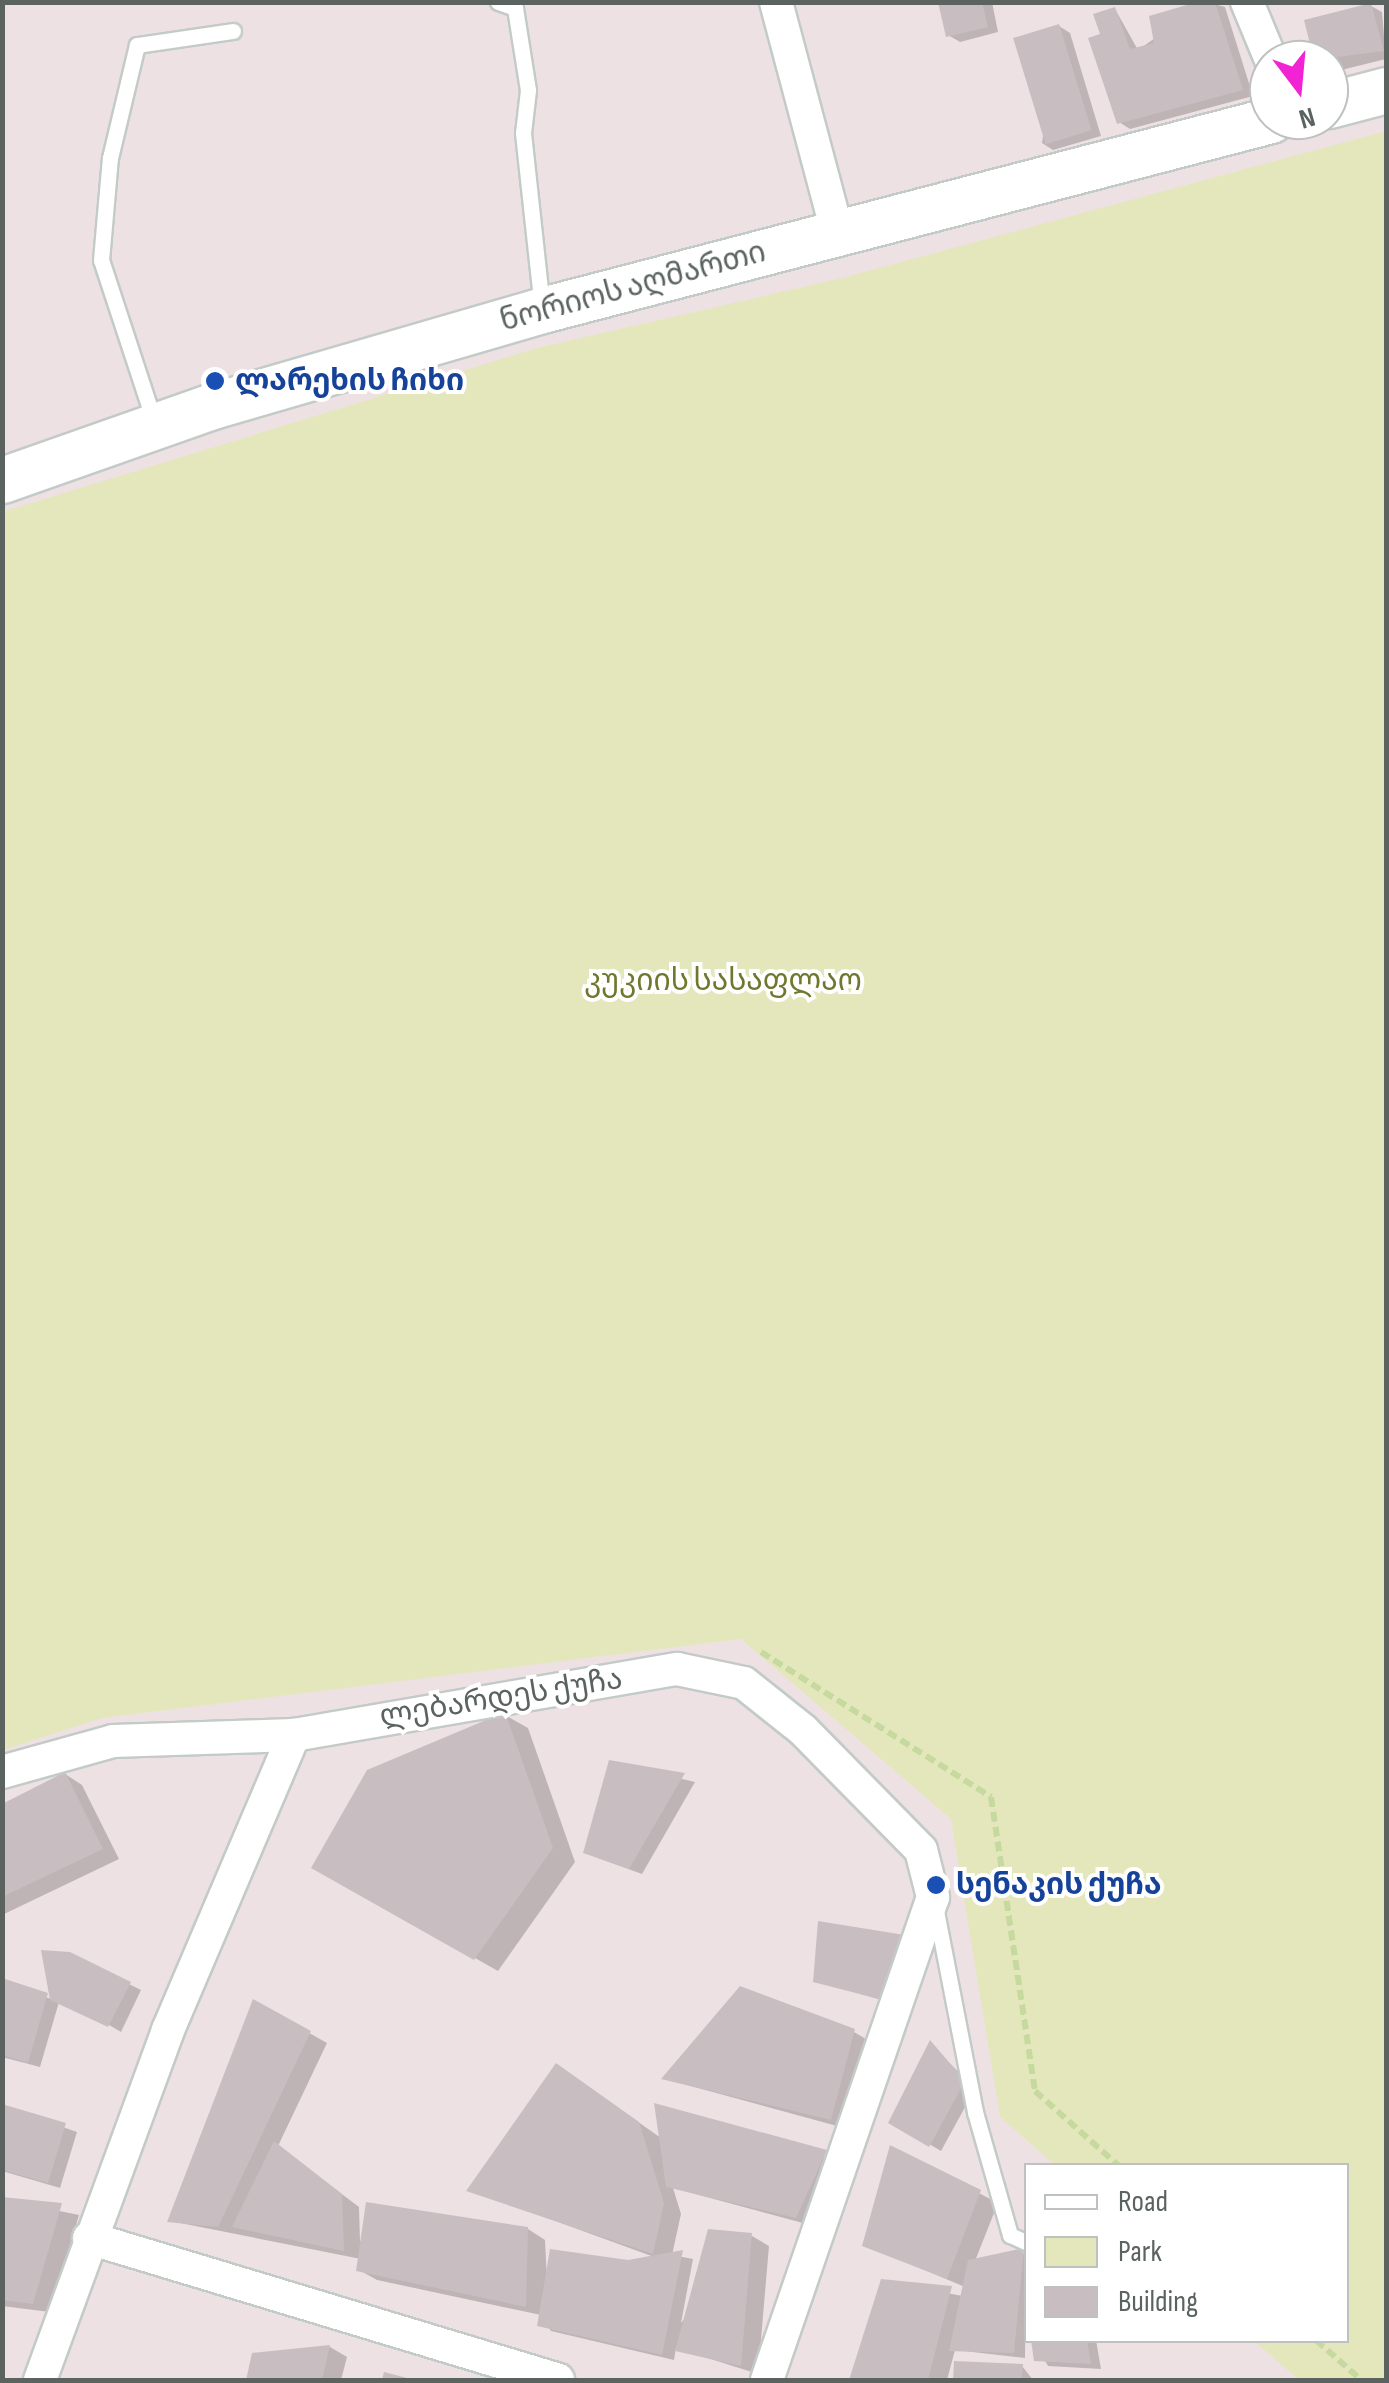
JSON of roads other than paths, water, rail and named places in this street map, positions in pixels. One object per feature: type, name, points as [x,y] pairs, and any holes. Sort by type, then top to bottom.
[{"type":"street","points":[[776,2],[838,232]]},
{"type":"street","points":[[1247,2],[1263,40]]},
{"type":"street","points":[[1349,100],[1386,90]]},
{"type":"street","name":"ნორიოს აღმართი","points":[[2,480],[156,426],[542,310],[1249,126]]},
{"type":"street","name":"ლებარდეს ქუჩა","points":[[2,1772],[113,1741],[294,1736],[678,1669],[744,1683],[921,1850],[933,1897]]},
{"type":"street","points":[[40,2380],[89,2238],[294,1736]]},
{"type":"street","points":[[768,2380],[933,1897]]},
{"type":"street","points":[[89,2238],[558,2380]]},
{"type":"lane","points":[[498,2],[515,8],[528,90],[523,133],[542,310]]},
{"type":"lane","points":[[156,426],[101,260],[110,158],[137,45],[233,31]]},
{"type":"lane","name":"ლებარდეს ქუჩა","points":[[933,1897],[974,2112],[1010,2234],[1024,2241]]},
{"type":"place","name":"ლარეხის ჩიხი","points":[[215,381]]},
{"type":"place","name":"სენაკის ქუჩა","points":[[936,1885]]},
{"type":"park label","name":"კუკიის სასაფლაო","points":[[723,981]]}]
